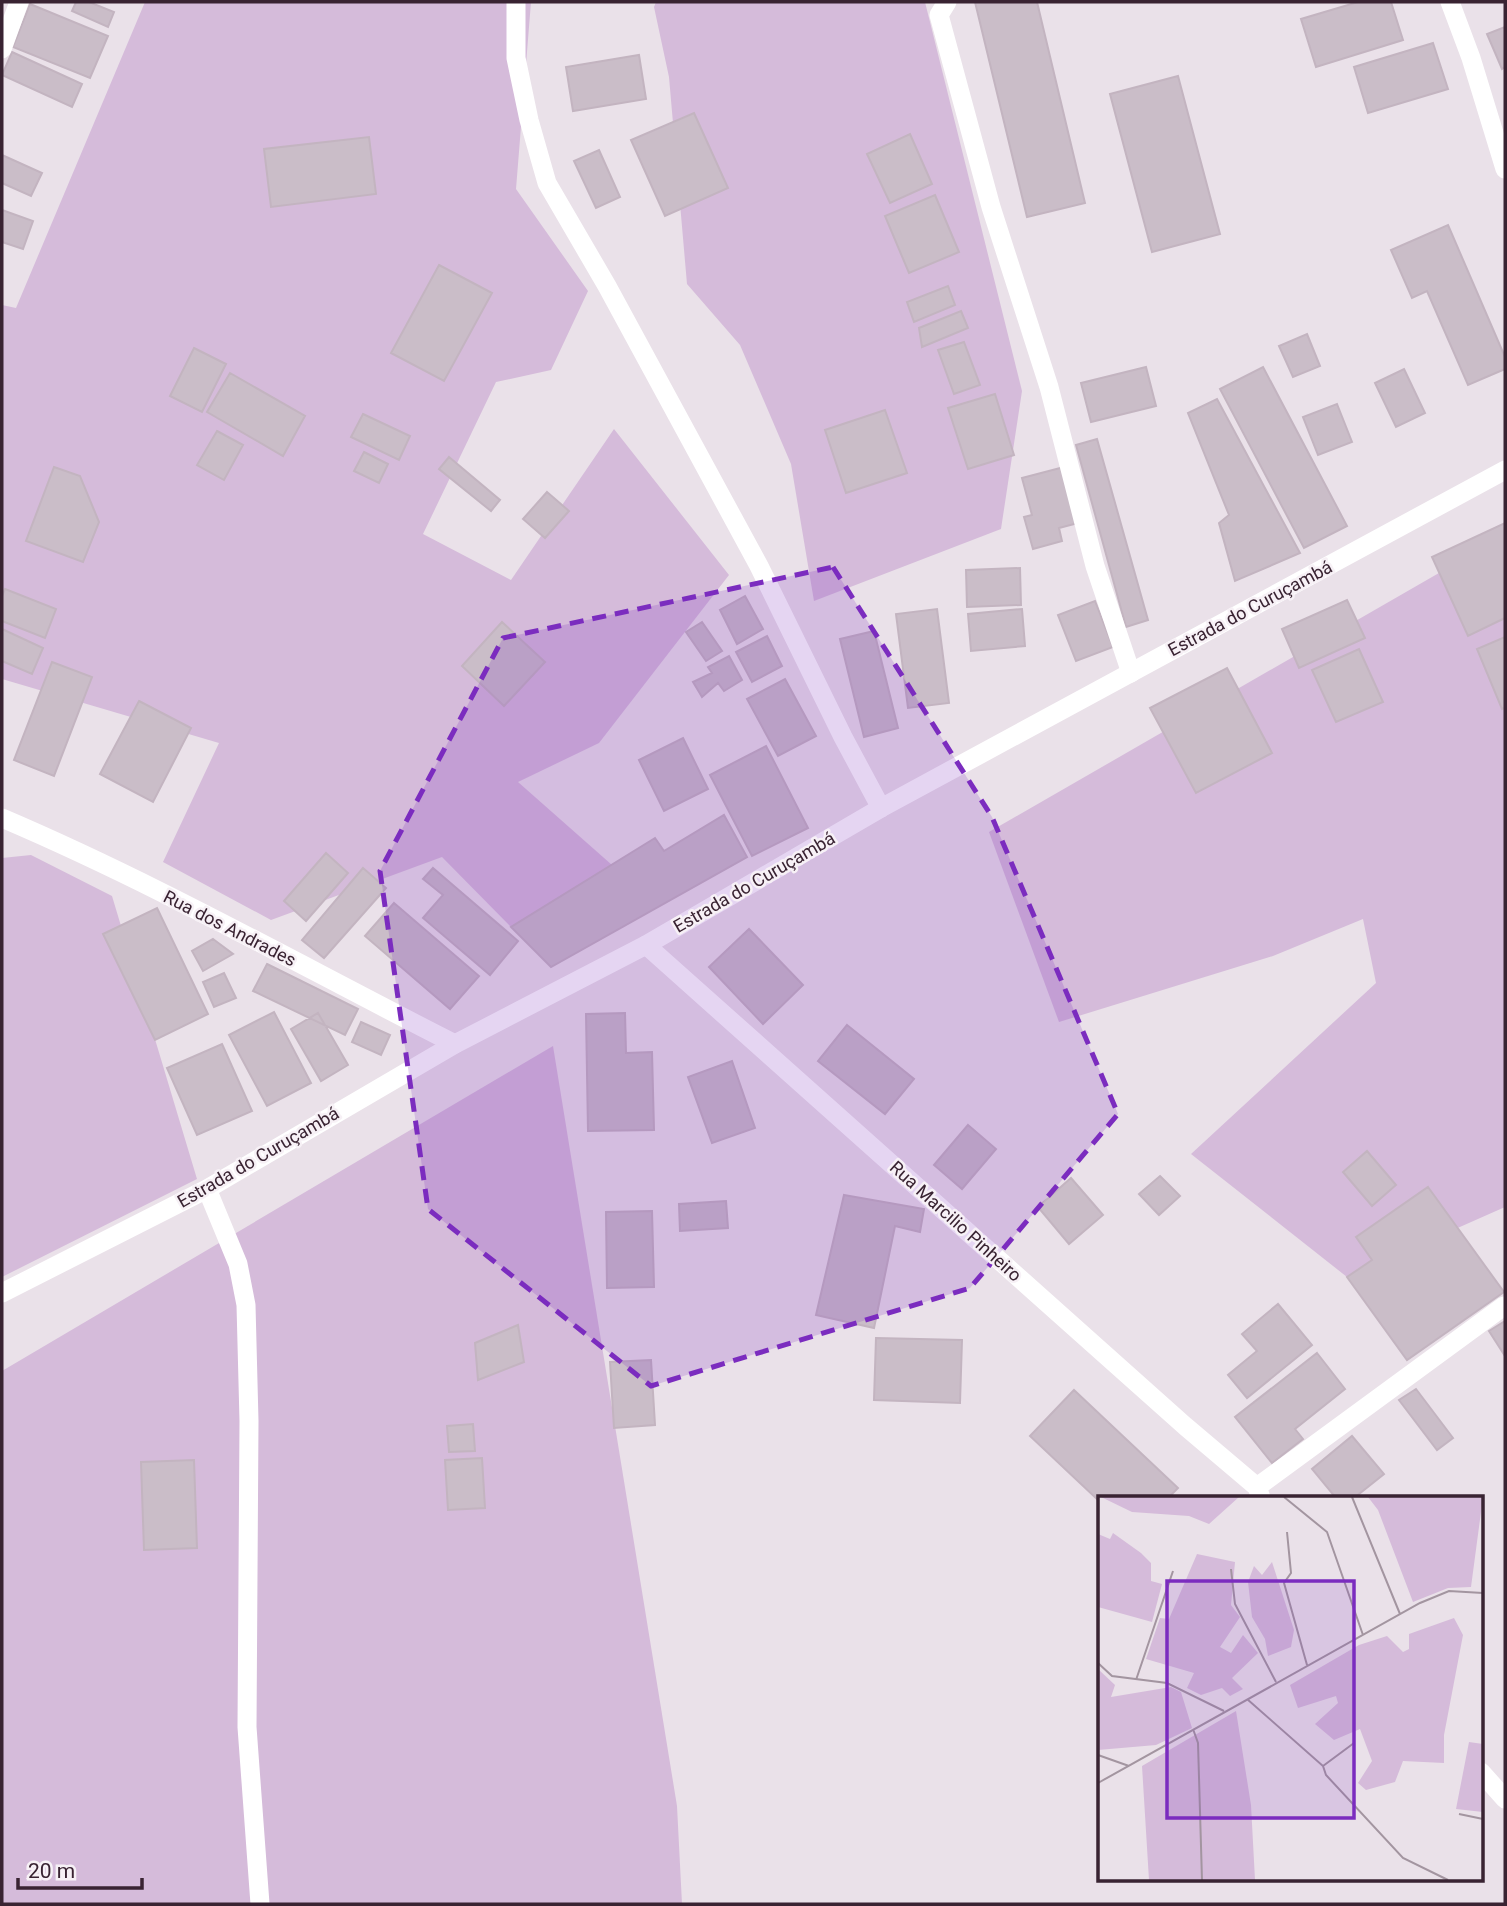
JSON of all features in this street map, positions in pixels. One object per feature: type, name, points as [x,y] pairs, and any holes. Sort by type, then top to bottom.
[{"type":"street","points":[[2,48],[19,2]]},
{"type":"street","points":[[516,2],[516,58],[529,120],[547,183],[607,286],[759,566],[881,808]]},
{"type":"street","points":[[947,2],[939,15],[991,207],[1049,387],[1095,566],[1131,673]]},
{"type":"street","points":[[1450,2],[1471,58],[1505,169]]},
{"type":"street","name":"Estrada do Curuçambá","points":[[2,1293],[207,1189],[455,1044],[646,945],[881,808],[1505,470]]},
{"type":"street","name":"Rua dos Andrades","points":[[2,818],[121,873],[455,1044]]},
{"type":"street","name":"Rua Marcilio Pinheiro","points":[[646,945],[1259,1493]]},
{"type":"street","points":[[207,1189],[238,1264],[246,1305],[249,1421],[247,1727],[260,1904]]},
{"type":"street","points":[[1259,1493],[1504,1306]]},
{"type":"street","points":[[1482,1773],[1505,1799]]},
{"type":"highlighted area","points":[[833,567],[992,817],[1118,1114],[970,1288],[651,1386],[428,1209],[380,871],[503,638]]},
{"type":"shaded area","points":[[145,2],[531,2],[516,189],[588,291],[551,370],[496,382],[423,534],[511,580],[614,429],[729,575],[599,743],[518,782],[612,865],[511,927],[442,857],[271,920],[163,862],[219,743],[2,679],[2,305],[16,308]]},
{"type":"shaded area","points":[[656,2],[925,2],[1022,391],[1001,529],[814,601],[791,464],[740,345],[687,284],[669,77],[654,7]]},
{"type":"shaded area","points":[[1505,535],[1505,1207],[1347,1277],[1191,1154],[1376,983],[1363,919],[1273,956],[1059,1022],[989,832]]},
{"type":"shaded area","points":[[31,855],[112,896],[197,1179],[2,1277],[2,858]]},
{"type":"shaded area","points":[[553,1046],[677,1806],[682,1904],[2,1904],[2,1371]]},
{"type":"building","points":[[76,2],[89,2],[114,12],[108,27],[72,11]]},
{"type":"building","points":[[975,2],[1037,2],[1085,203],[1027,217]]},
{"type":"building","points":[[1358,2],[1391,2],[1403,40],[1316,67],[1301,19]]},
{"type":"building","points":[[30,4],[108,36],[90,78],[13,47]]},
{"type":"building","points":[[1505,27],[1505,67],[1502,69],[1487,34]]},
{"type":"building","points":[[1433,43],[1448,89],[1368,113],[1354,67]]},
{"type":"building","points":[[12,52],[82,84],[72,107],[2,75]]},
{"type":"building","points":[[639,55],[646,99],[573,111],[566,67]]},
{"type":"building","points":[[1178,76],[1220,234],[1152,252],[1110,94]]},
{"type":"building","points":[[694,113],[728,188],[665,216],[631,140]]},
{"type":"building","points":[[910,134],[932,184],[890,203],[867,154]]},
{"type":"building","points":[[369,137],[376,194],[271,207],[264,149]]},
{"type":"building","points":[[599,150],[620,197],[596,208],[574,161]]},
{"type":"building","points":[[2,155],[42,173],[31,196],[2,183]]},
{"type":"building","points":[[935,195],[959,252],[909,273],[885,216]]},
{"type":"building","points":[[2,210],[33,221],[23,249],[2,242]]},
{"type":"building","points":[[1448,225],[1505,357],[1505,369],[1468,385],[1427,291],[1412,298],[1391,250]]},
{"type":"building","points":[[439,265],[492,293],[444,381],[391,353]]},
{"type":"building","points":[[948,286],[955,305],[914,322],[907,302]]},
{"type":"building","points":[[961,311],[968,328],[922,347],[919,328]]},
{"type":"building","points":[[1307,334],[1320,366],[1293,377],[1279,346]]},
{"type":"building","points":[[964,342],[980,385],[954,394],[938,350]]},
{"type":"building","points":[[194,348],[226,364],[202,412],[170,396]]},
{"type":"building","points":[[1146,367],[1156,406],[1091,422],[1081,383]]},
{"type":"building","points":[[1263,367],[1347,526],[1304,548],[1220,389]]},
{"type":"building","points":[[1404,369],[1425,413],[1396,427],[1375,383]]},
{"type":"building","points":[[230,373],[305,416],[283,456],[207,412]]},
{"type":"building","points":[[995,394],[1014,455],[968,469],[948,408]]},
{"type":"building","points":[[1217,399],[1300,553],[1235,581],[1219,523],[1229,515],[1188,413]]},
{"type":"building","points":[[1337,404],[1352,442],[1318,455],[1303,417]]},
{"type":"building","points":[[885,410],[907,473],[846,493],[825,430]]},
{"type":"building","points":[[363,414],[410,436],[399,460],[351,437]]},
{"type":"building","points":[[217,431],[243,445],[224,480],[197,465]]},
{"type":"building","points":[[1097,439],[1148,620],[1126,627],[1076,445]]},
{"type":"building","points":[[364,452],[388,464],[379,483],[354,471]]},
{"type":"building","points":[[449,457],[500,500],[491,511],[439,469]]},
{"type":"building","points":[[54,467],[80,476],[99,522],[83,562],[26,541]]},
{"type":"building","points":[[1064,467],[1078,523],[1059,528],[1062,541],[1033,549],[1024,517],[1032,515],[1022,478]]},
{"type":"building","points":[[547,492],[569,511],[545,538],[523,519]]},
{"type":"building","points":[[1505,523],[1505,618],[1468,636],[1432,557]]},
{"type":"building","points":[[1020,568],[1021,605],[967,607],[966,570]]},
{"type":"building","points":[[5,589],[56,609],[45,638],[2,621],[2,596]]},
{"type":"building","points":[[745,596],[763,629],[737,644],[720,610]]},
{"type":"building","points":[[1347,600],[1365,638],[1299,668],[1282,629]]},
{"type":"building","points":[[1095,601],[1113,647],[1076,661],[1058,615]]},
{"type":"building","points":[[937,609],[949,703],[908,708],[896,614]]},
{"type":"building","points":[[1022,609],[1025,646],[971,651],[968,614]]},
{"type":"building","points":[[502,622],[545,662],[504,706],[462,666]]},
{"type":"building","points":[[702,622],[722,651],[706,661],[686,632]]},
{"type":"building","points":[[2,629],[43,648],[32,674],[2,661]]},
{"type":"building","points":[[874,631],[898,728],[864,737],[840,639]]},
{"type":"building","points":[[767,636],[782,666],[752,682],[736,652]]},
{"type":"building","points":[[1505,637],[1505,708],[1502,709],[1477,649]]},
{"type":"building","points":[[1359,649],[1383,702],[1336,722],[1312,670]]},
{"type":"building","points":[[729,656],[742,680],[724,691],[718,683],[702,697],[693,682],[712,673],[708,667]]},
{"type":"building","points":[[52,662],[92,677],[54,776],[14,760]]},
{"type":"building","points":[[1227,668],[1272,753],[1196,793],[1150,708]]},
{"type":"building","points":[[785,679],[816,736],[778,756],[747,699]]},
{"type":"building","points":[[139,701],[191,728],[153,802],[100,774]]},
{"type":"building","points":[[683,738],[708,789],[664,811],[639,760]]},
{"type":"building","points":[[766,746],[808,828],[752,856],[710,775]]},
{"type":"building","points":[[724,815],[747,857],[551,967],[511,927],[655,838],[664,851]]},
{"type":"building","points":[[326,853],[348,873],[306,921],[284,901]]},
{"type":"building","points":[[363,868],[386,888],[324,958],[302,940]]},
{"type":"building","points":[[433,868],[518,941],[490,975],[423,918],[443,895],[423,879]]},
{"type":"building","points":[[394,903],[479,976],[450,1009],[365,936]]},
{"type":"building","points":[[157,908],[208,1014],[155,1040],[103,934]]},
{"type":"building","points":[[749,929],[803,985],[763,1024],[709,967]]},
{"type":"building","points":[[213,939],[233,954],[203,971],[192,951]]},
{"type":"building","points":[[267,964],[358,1009],[345,1035],[253,991]]},
{"type":"building","points":[[224,973],[236,998],[214,1007],[203,982]]},
{"type":"building","points":[[274,1012],[311,1083],[267,1106],[229,1035]]},
{"type":"building","points":[[318,1013],[348,1065],[321,1081],[291,1029]]},
{"type":"building","points":[[625,1013],[626,1053],[652,1052],[654,1130],[588,1131],[586,1014]]},
{"type":"building","points":[[361,1022],[390,1035],[381,1055],[352,1042]]},
{"type":"building","points":[[847,1025],[914,1079],[885,1114],[818,1061]]},
{"type":"building","points":[[222,1044],[252,1111],[197,1135],[167,1068]]},
{"type":"building","points":[[732,1061],[755,1128],[712,1143],[688,1077]]},
{"type":"building","points":[[968,1125],[996,1149],[962,1189],[934,1165]]},
{"type":"building","points":[[1367,1151],[1396,1185],[1372,1206],[1343,1172]]},
{"type":"building","points":[[1160,1176],[1180,1196],[1159,1215],[1139,1194]]},
{"type":"building","points":[[1071,1178],[1103,1215],[1069,1244],[1038,1207]]},
{"type":"building","points":[[1428,1187],[1504,1292],[1407,1360],[1347,1277],[1372,1260],[1356,1237]]},
{"type":"building","points":[[844,1195],[924,1209],[920,1232],[895,1226],[874,1328],[816,1315]]},
{"type":"building","points":[[726,1201],[728,1228],[680,1231],[679,1204]]},
{"type":"building","points":[[652,1211],[654,1287],[607,1288],[606,1212]]},
{"type":"building","points":[[1278,1304],[1312,1345],[1247,1398],[1228,1375],[1257,1351],[1242,1334]]},
{"type":"building","points":[[1505,1321],[1505,1356],[1489,1331]]},
{"type":"building","points":[[518,1325],[524,1362],[478,1380],[475,1343]]},
{"type":"building","points":[[876,1338],[962,1340],[960,1403],[874,1400]]},
{"type":"building","points":[[1317,1353],[1345,1389],[1295,1429],[1303,1439],[1272,1463],[1235,1417]]},
{"type":"building","points":[[651,1360],[655,1425],[614,1428],[610,1362]]},
{"type":"building","points":[[1416,1389],[1453,1438],[1437,1450],[1399,1400]]},
{"type":"building","points":[[1074,1390],[1178,1488],[1170,1496],[1098,1496],[1098,1500],[1030,1436]]},
{"type":"building","points":[[473,1424],[475,1451],[449,1452],[447,1426]]},
{"type":"building","points":[[1352,1436],[1384,1474],[1356,1496],[1334,1496],[1312,1469]]},
{"type":"building","points":[[482,1458],[485,1508],[448,1510],[445,1460]]},
{"type":"building","points":[[194,1460],[197,1548],[144,1550],[141,1462]]}]
